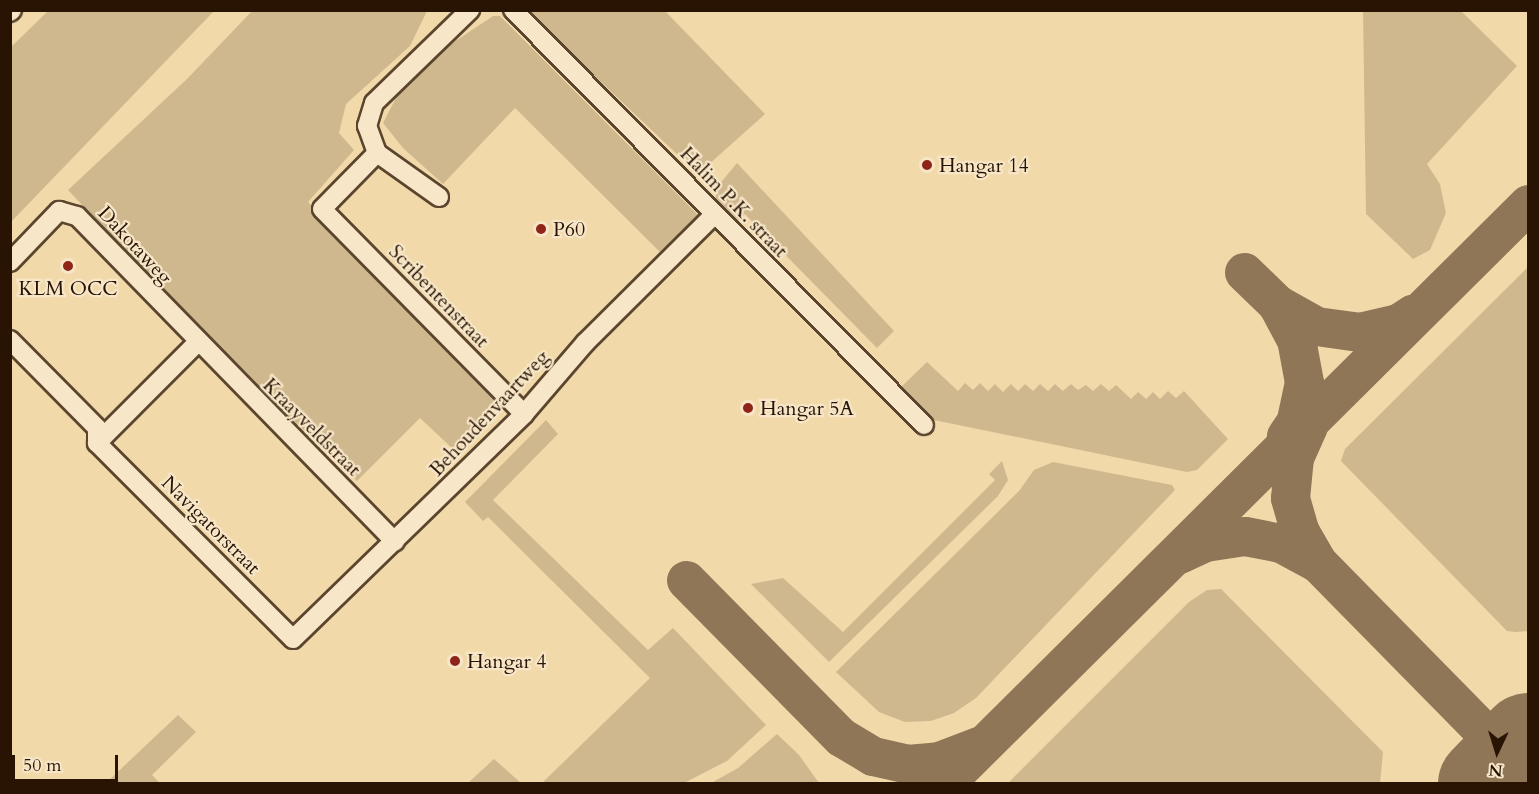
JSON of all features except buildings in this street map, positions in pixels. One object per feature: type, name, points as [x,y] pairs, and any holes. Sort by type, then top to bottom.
[{"type":"street","points":[[439,197],[377,153],[367,126],[374,103],[470,10]]},
{"type":"street","name":"Halim P.K. straat","points":[[513,10],[924,425]]},
{"type":"street","name":"Scribentenstraat","points":[[377,153],[322,209],[524,414]]},
{"type":"street","name":"Dakotaweg","points":[[10,262],[59,211],[77,216],[197,343]]},
{"type":"street","name":"Behoudenvaartweg","points":[[293,639],[524,414],[585,343],[714,215]]},
{"type":"street","points":[[10,340],[97,429],[97,443]]},
{"type":"street","points":[[97,443],[197,343]]},
{"type":"street","name":"Kraayveldstraat","points":[[197,343],[395,542]]},
{"type":"street","name":"Navigatorstraat","points":[[97,443],[293,639]]},
{"type":"shaded area","points":[[48,11],[214,11],[11,222],[11,47]]},
{"type":"shaded area","points":[[252,11],[427,11],[410,46],[346,104],[339,133],[354,150],[308,202],[498,403],[454,450],[420,418],[357,481],[203,334],[68,190],[188,78]]},
{"type":"shaded area","points":[[526,11],[665,11],[765,114],[698,174]]},
{"type":"shaded area","points":[[1363,11],[1461,11],[1517,66],[1427,164],[1440,184],[1446,213],[1430,250],[1413,259],[1366,214]]},
{"type":"shaded area","points":[[493,16],[500,16],[701,218],[663,255],[515,108],[443,184],[403,148],[383,123],[397,96],[420,73],[448,46]]},
{"type":"shaded area","points":[[737,163],[894,331],[877,348],[745,214],[737,222],[715,200],[718,186]]},
{"type":"shaded area","points":[[1528,267],[1528,631],[1516,632],[1507,631],[1341,461],[1345,449]]},
{"type":"shaded area","points":[[927,362],[958,391],[965,383],[973,390],[980,383],[988,391],[995,384],[1003,392],[1011,384],[1018,391],[1025,384],[1033,391],[1040,384],[1048,391],[1055,384],[1063,391],[1071,384],[1078,390],[1086,385],[1093,391],[1101,384],[1109,391],[1116,385],[1131,399],[1138,392],[1146,399],[1153,392],[1160,399],[1168,391],[1176,398],[1184,391],[1228,439],[1197,470],[1187,472],[929,419],[900,388]]},
{"type":"shaded area","points":[[546,420],[558,434],[493,500],[648,650],[673,628],[766,725],[727,761],[684,783],[542,783],[650,678],[488,517],[483,521],[465,502]]},
{"type":"shaded area","points":[[1002,461],[1008,480],[998,496],[829,662],[751,584],[783,578],[843,632],[995,480],[989,474]]},
{"type":"shaded area","points":[[1053,462],[1172,485],[1175,490],[976,698],[954,713],[931,721],[905,722],[879,712],[836,672],[1019,491],[1034,470]]},
{"type":"shaded area","points":[[1221,589],[1383,752],[1380,783],[1008,783],[1189,602],[1207,590]]},
{"type":"shaded area","points":[[178,715],[196,732],[152,775],[160,783],[106,783]]},
{"type":"shaded area","points":[[777,734],[799,755],[819,783],[711,783],[738,768]]},
{"type":"shaded area","points":[[494,759],[521,783],[468,783]]},
{"type":"taxiway","points":[[944,784],[1528,204]]},
{"type":"taxiway","points":[[1244,272],[1277,304],[1316,326],[1359,332],[1398,323],[1412,314]]},
{"type":"taxiway","points":[[1277,304],[1296,339],[1304,382],[1296,421],[1286,436]]},
{"type":"taxiway","points":[[1308,426],[1294,457],[1290,498],[1300,532],[1318,563],[1481,729],[1508,739],[1528,733]]},
{"type":"taxiway","points":[[1179,554],[1205,542],[1245,536],[1281,543],[1318,563]]},
{"type":"taxiway","points":[[686,580],[841,737],[873,756],[907,764],[939,761],[978,746]]},
{"type":"taxiway","points":[[1481,729],[1490,756],[1482,784]]},
{"type":"runway","points":[[1486,784],[1528,741]]},
{"type":"place","name":"Hangar 14","points":[[927,165]]},
{"type":"place","name":"P60","points":[[541,229]]},
{"type":"place","name":"KLM OCC","points":[[68,266]]},
{"type":"place","name":"Hangar 5A","points":[[748,408]]},
{"type":"place","name":"Hangar 4","points":[[455,661]]}]
